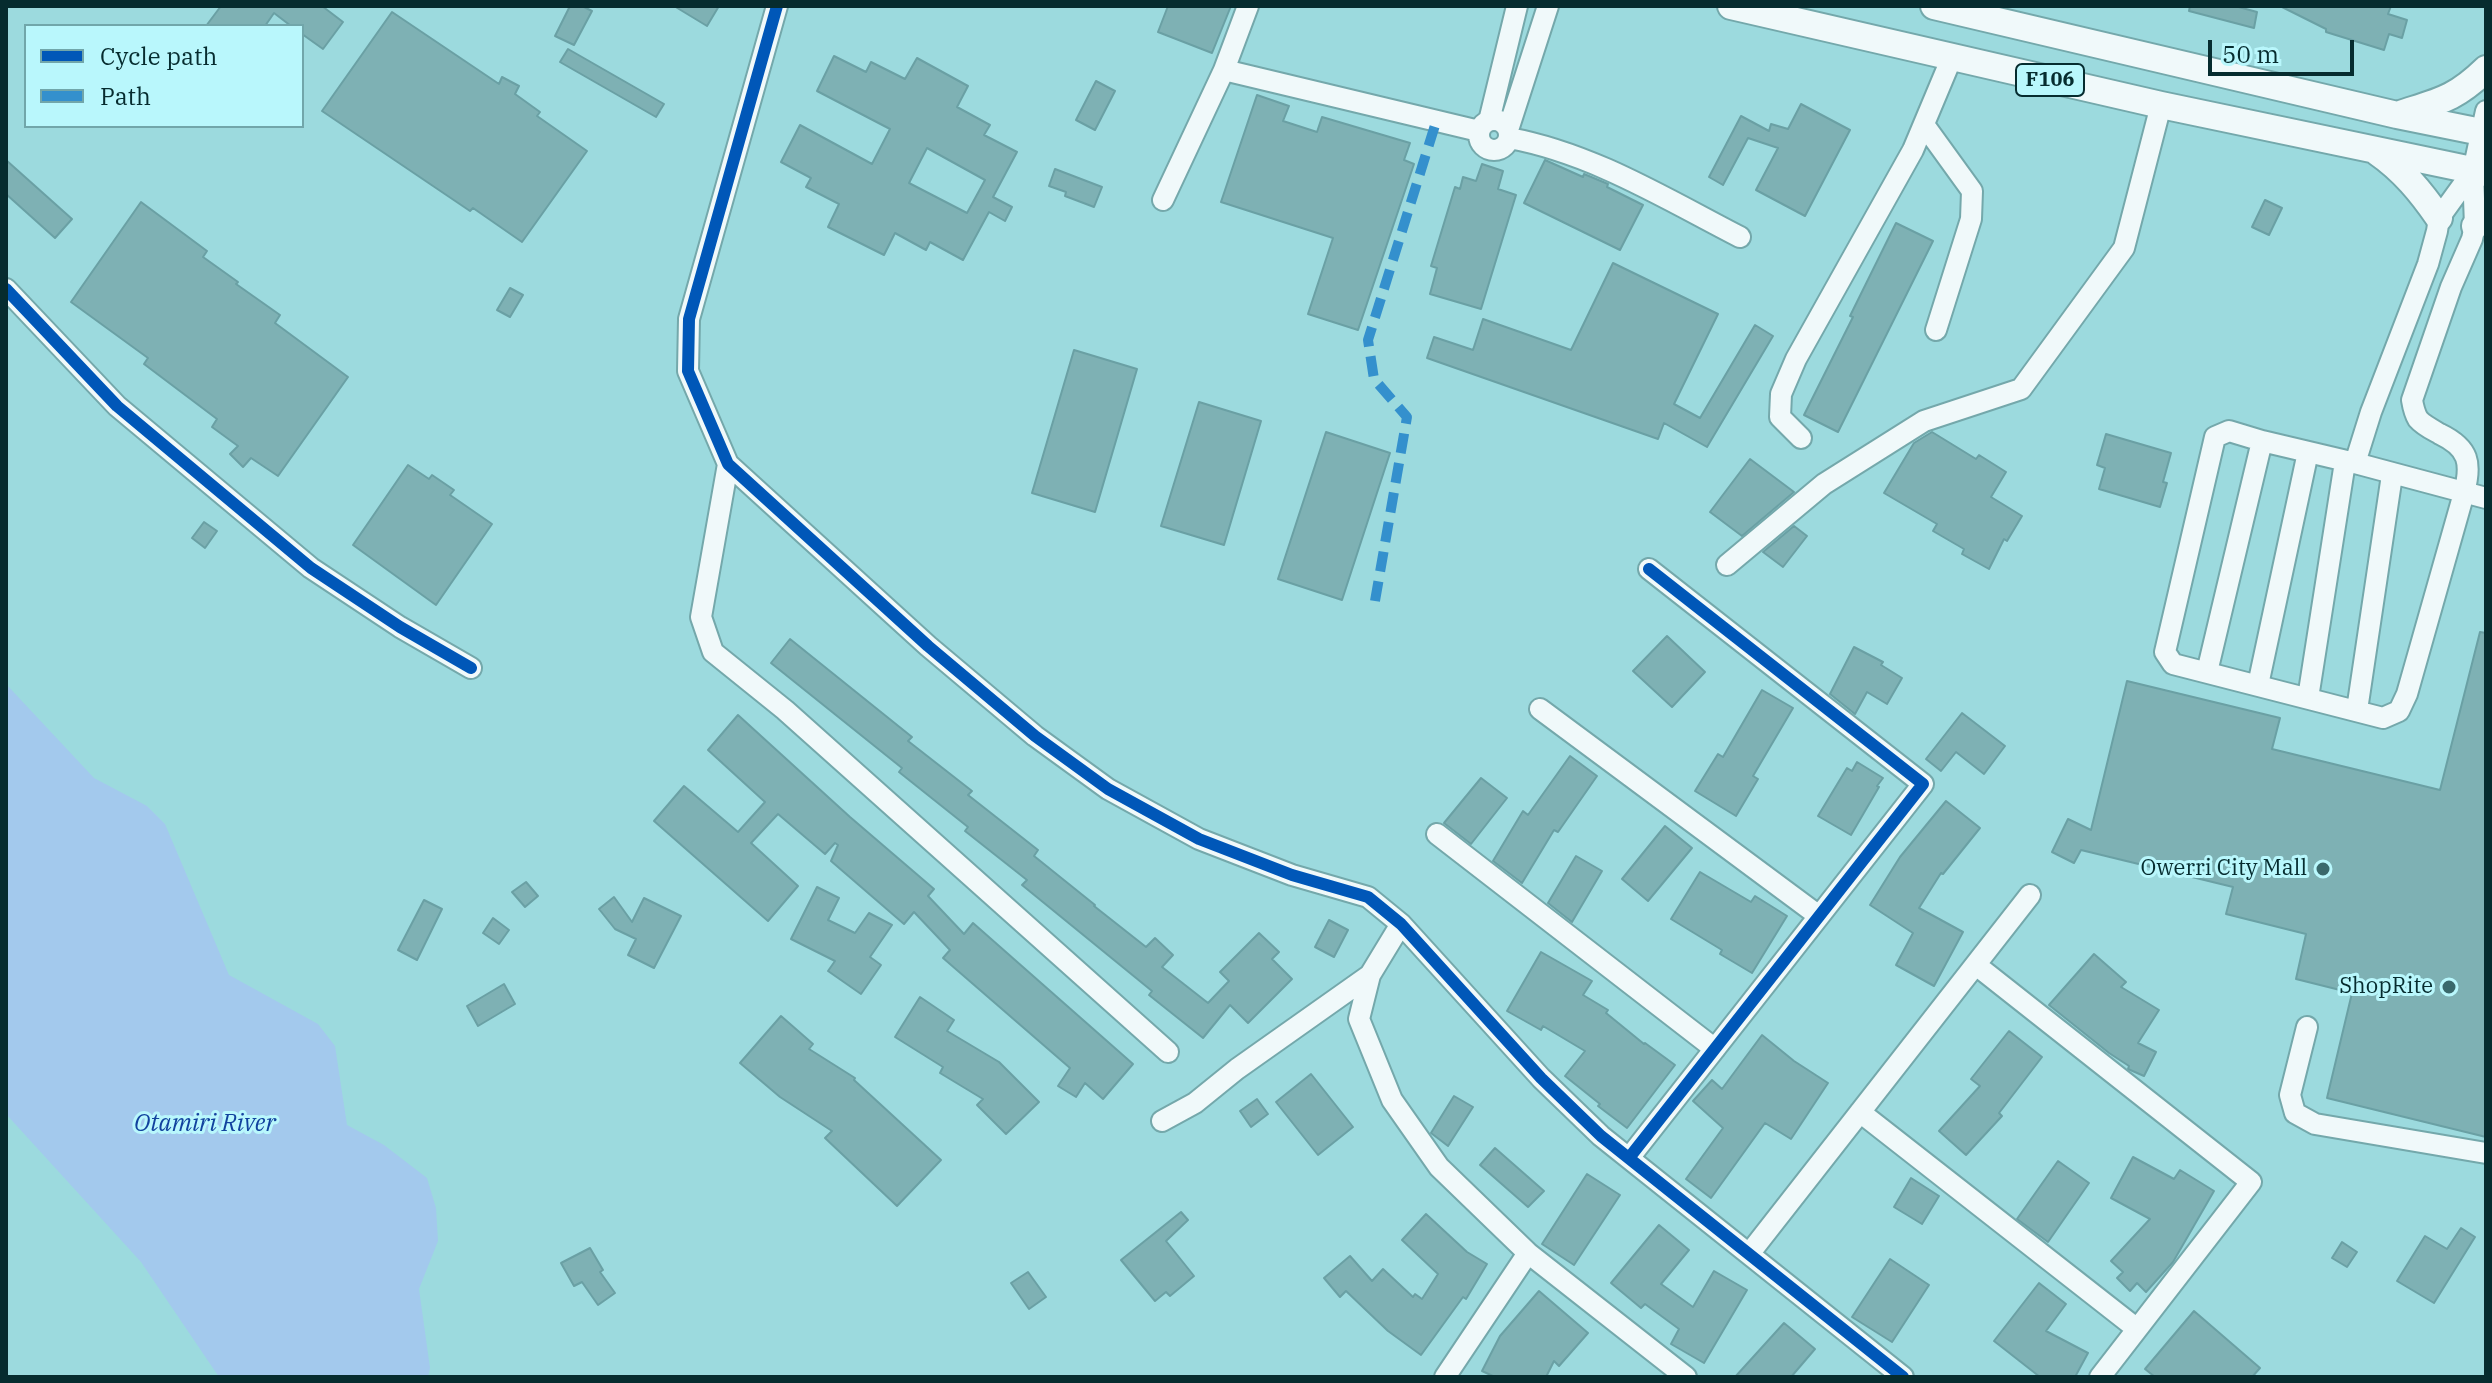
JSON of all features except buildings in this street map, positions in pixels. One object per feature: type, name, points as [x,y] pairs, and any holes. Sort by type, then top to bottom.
[{"type":"main road","name":"F106","points":[[1731,6],[2161,105],[2480,172]]},
{"type":"main road","name":"F106","points":[[1934,6],[2397,115],[2484,126]]},
{"type":"main road","points":[[2397,115],[2447,100],[2486,69]]},
{"type":"main road","points":[[2370,148],[2408,177],[2439,218]]},
{"type":"street","points":[[777,6],[689,319],[688,371],[728,464],[928,646],[1035,736],[1108,789],[1199,839],[1292,875],[1368,897],[1401,924],[1541,1078],[1601,1136],[1903,1377]]},
{"type":"street","points":[[1163,200],[1224,70],[1248,6]]},
{"type":"street","points":[[1512,7],[1480,140],[1492,150],[1506,145],[1548,6]]},
{"type":"street","points":[[1801,438],[1780,417],[1781,394],[1796,359],[1925,126],[1952,57]]},
{"type":"street","points":[[1224,70],[1484,126]]},
{"type":"street","points":[[1727,565],[1824,484],[1924,421],[2021,389],[2124,248],[2161,105]]},
{"type":"street","points":[[1925,126],[1972,191],[1971,219],[1936,330]]},
{"type":"street","points":[[2484,126],[2480,172],[2481,221],[2412,400],[2417,418],[2432,430],[2453,440],[2467,456],[2469,473],[2464,493],[2403,703],[2399,711],[2383,718],[2173,664],[2165,652],[2215,437],[2229,431],[2392,475],[2464,493],[2486,498]]},
{"type":"street","points":[[1509,134],[1571,153],[1740,237]]},
{"type":"street","points":[[2308,698],[2350,463],[2428,264],[2439,218],[2480,172]]},
{"type":"street","points":[[6,289],[117,406],[311,568],[400,627],[471,668]]},
{"type":"street","points":[[2207,672],[2262,441]]},
{"type":"street","points":[[2258,685],[2308,452]]},
{"type":"street","points":[[728,464],[701,617],[713,652],[785,710],[1168,1052]]},
{"type":"street","points":[[2357,710],[2392,475]]},
{"type":"street","points":[[1629,1158],[1923,784],[1649,569]]},
{"type":"street","points":[[1540,709],[1819,916]]},
{"type":"street","points":[[1437,834],[1715,1049]]},
{"type":"street","points":[[1749,1254],[2030,895]]},
{"type":"street","points":[[1401,924],[1370,975],[1359,1019],[1392,1100],[1439,1167],[1528,1253],[1686,1377]]},
{"type":"street","points":[[1976,965],[2251,1182],[2100,1377]]},
{"type":"street","points":[[1162,1121],[1195,1103],[1237,1069],[1370,975]]},
{"type":"street","points":[[2307,1027],[2290,1095],[2295,1113],[2315,1124],[2486,1153]]},
{"type":"street","points":[[1860,1112],[2136,1328]]},
{"type":"street","points":[[1445,1377],[1528,1253]]},
{"type":"water","name":"Otamiri River","points":[[6,684],[94,778],[147,806],[165,824],[229,975],[318,1024],[335,1046],[347,1125],[384,1145],[427,1178],[436,1208],[438,1241],[419,1289],[430,1368],[428,1377],[219,1377],[141,1262],[6,1114]]},
{"type":"marked path","points":[[1375,601],[1407,417],[1374,379],[1368,340],[1436,122]]},
{"type":"cycle path","points":[[777,6],[689,319],[688,371],[728,464],[928,646],[1035,736],[1108,789],[1199,839],[1292,875],[1368,897],[1401,924],[1541,1078],[1601,1136],[1903,1377]]},
{"type":"cycle path","points":[[6,289],[117,406],[311,568],[400,627],[471,668]]},
{"type":"cycle path","points":[[1629,1158],[1923,784],[1649,569]]},
{"type":"place","name":"Owerri City Mall","points":[[2323,869]]},
{"type":"place","name":"ShopRite","points":[[2449,987]]}]
